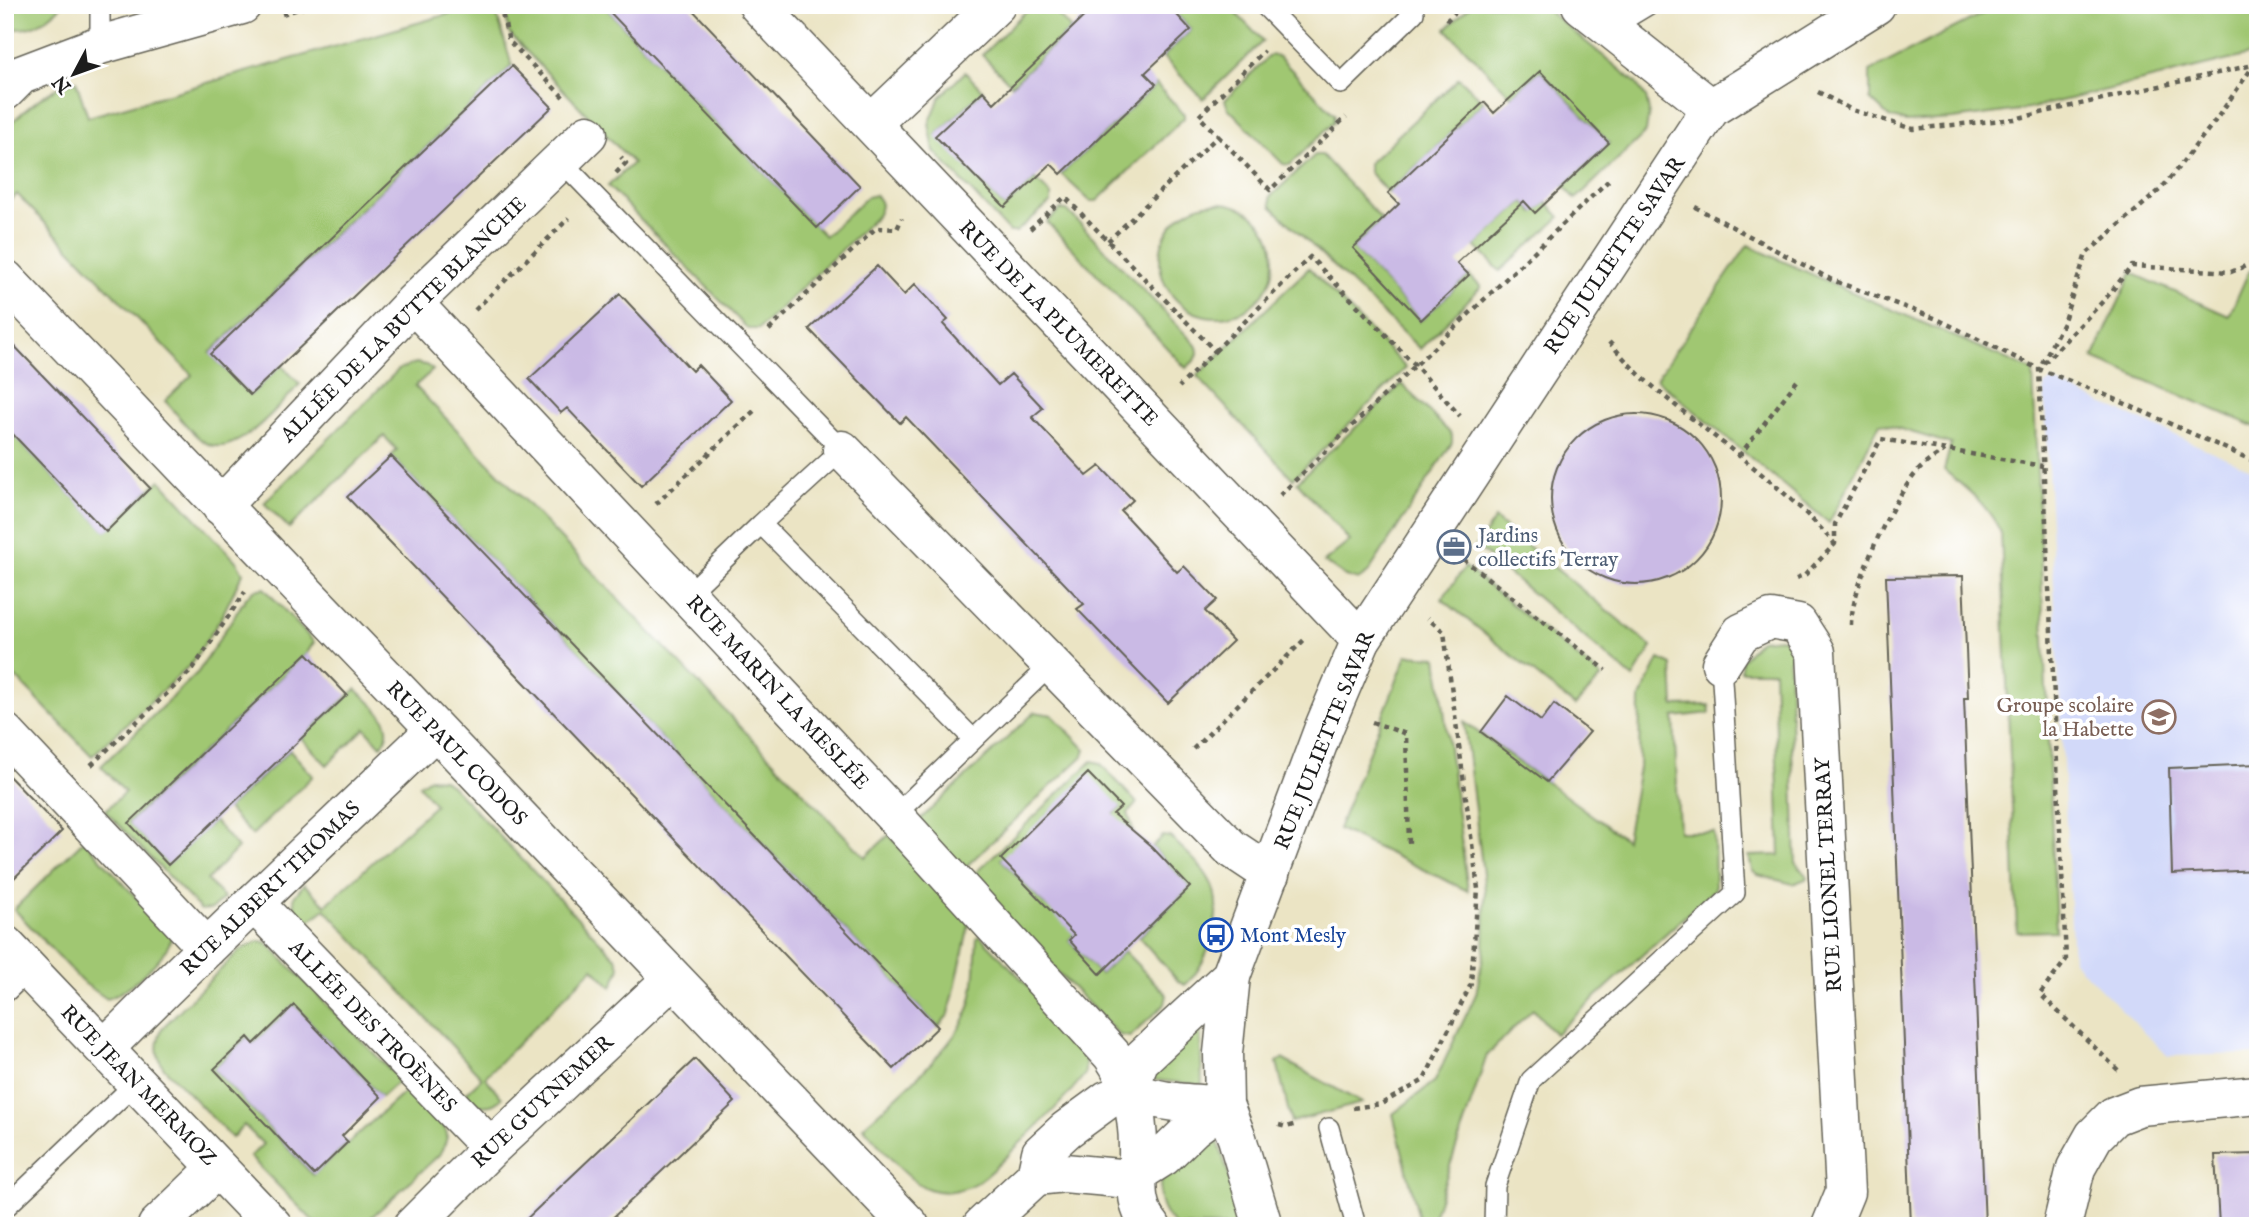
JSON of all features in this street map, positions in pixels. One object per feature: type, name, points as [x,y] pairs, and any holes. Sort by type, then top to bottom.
[{"type":"street","points":[[10,78],[100,45],[242,5]]},
{"type":"street","name":"RUE DE LA PLUMERETTE","points":[[758,5],[1361,640]]},
{"type":"street","points":[[871,124],[996,5]]},
{"type":"street","points":[[1595,17],[1711,108],[1876,5]]},
{"type":"street","name":"RUE JULIETTE SAVAR","points":[[1130,1091],[1139,1061],[1231,976],[1325,725],[1361,640],[1711,108]]},
{"type":"street","name":"ALLÉE DE LA BUTTE BLANCHE","points":[[221,506],[413,303],[593,132]]},
{"type":"street","name":"RUE PAUL CODOS","points":[[5,279],[910,1226]]},
{"type":"street","name":"RUE MARIN LA MESLÉE","points":[[413,303],[894,816],[1112,1055],[1130,1091],[1136,1116],[1139,1149],[1136,1174],[1140,1207],[1151,1226]]},
{"type":"street","points":[[842,450],[1231,848],[1270,874]]},
{"type":"street","name":"RUE LIONEL TERRAY","points":[[1721,664],[1741,633],[1771,620],[1798,624],[1816,652],[1845,1192],[1831,1226]]},
{"type":"street","name":"RUE ALBERT THOMAS","points":[[105,1048],[206,947],[255,904],[435,730]]},
{"type":"street","points":[[5,733],[206,947]]},
{"type":"street","name":"ALLÉE DES TROÈNES","points":[[255,904],[491,1148]]},
{"type":"street","name":"RUE JEAN MERMOZ","points":[[13,969],[105,1048],[273,1226]]},
{"type":"street","points":[[1231,976],[1223,1053],[1224,1105],[1237,1138],[1263,1226]]},
{"type":"street","name":"RUE GUYNEMER","points":[[413,1226],[491,1148],[672,979]]},
{"type":"street","points":[[1036,1176],[1041,1153],[1066,1130],[1107,1100],[1130,1091],[1150,1099],[1224,1105]]},
{"type":"street","points":[[2062,1226],[2076,1168],[2094,1136],[2115,1116],[2140,1107],[2258,1095]]},
{"type":"street","points":[[982,1226],[1036,1176],[1064,1172],[1119,1178],[1136,1174],[1163,1157],[1224,1105]]},
{"type":"street","points":[[157,1226],[217,1168]]},
{"type":"lane","points":[[100,5],[100,45]]},
{"type":"lane","points":[[1264,5],[1340,85],[1414,13],[1406,5]]},
{"type":"lane","points":[[1595,17],[1648,5]]},
{"type":"lane","points":[[561,161],[842,450],[687,595]]},
{"type":"lane","points":[[761,524],[973,739]]},
{"type":"lane","points":[[1494,1226],[1495,1186],[1531,1080],[1735,893],[1721,664]]},
{"type":"lane","points":[[894,816],[1051,665]]},
{"type":"lane","points":[[5,1208],[137,1082]]},
{"type":"lane","points":[[1329,1128],[1356,1226]]},
{"type":"path","points":[[468,317],[626,163],[593,132],[509,41],[500,5]]},
{"type":"path","points":[[1108,241],[1218,136],[1199,116],[1272,43]]},
{"type":"path","points":[[1813,89],[1852,110],[1913,130],[2014,118],[2256,64]]},
{"type":"path","points":[[2119,1070],[2040,994],[2066,960],[2039,369],[2063,323],[2087,254],[2162,188],[2256,64]]},
{"type":"path","points":[[1277,498],[1616,173]]},
{"type":"path","points":[[1692,206],[1832,279],[1937,319],[2039,369],[2108,396],[2258,463]]},
{"type":"path","points":[[762,337],[876,228],[897,229],[904,214]]},
{"type":"path","points":[[1215,351],[1310,257],[1461,416]]},
{"type":"path","points":[[2039,369],[2106,298],[2132,266],[2231,272],[2258,261]]},
{"type":"path","points":[[1574,314],[1598,331],[1649,383],[1739,456],[1819,526],[1835,544]]},
{"type":"path","points":[[1739,456],[1797,381]]},
{"type":"path","points":[[652,508],[780,386]]},
{"type":"path","points":[[1788,582],[1804,576],[1835,544],[1835,524],[1881,439],[2043,466]]},
{"type":"path","points":[[1851,632],[1850,621],[1856,592],[1885,519],[1921,467],[1945,450]]},
{"type":"path","points":[[1455,553],[1606,670]]},
{"type":"path","points":[[94,762],[192,670],[249,586]]},
{"type":"path","points":[[1192,750],[1305,640],[1298,627],[1325,602]]},
{"type":"path","points":[[1350,1109],[1381,1104],[1424,1080],[1471,984],[1478,889],[1475,862],[1444,632],[1423,616]]},
{"type":"path","points":[[1380,724],[1406,734],[1409,844]]},
{"type":"path","points":[[1278,1124],[1286,1128],[1299,1124]]},
{"type":"shaded area","name":"Groupe scolaire la Habette","points":[[2052,381],[2258,472],[2258,1054],[2168,1056],[2073,961],[2044,385]]},
{"type":"green space","points":[[5,5],[63,5],[37,24],[14,29],[5,28]]},
{"type":"green space","points":[[480,5],[494,5],[512,66],[210,353],[250,395],[281,365],[300,384],[245,436],[220,446],[203,441],[165,401],[192,375],[17,194],[5,205],[5,128],[47,94],[76,81],[88,117]]},
{"type":"green space","points":[[504,5],[603,5],[825,236],[867,197],[875,195],[879,200],[881,208],[877,216],[759,329],[748,329],[608,186],[633,163],[509,33]]},
{"type":"green space","points":[[1032,5],[1049,5],[1071,29],[1012,85],[982,55]]},
{"type":"green space","points":[[1168,5],[1228,5],[1263,41],[1203,99],[1163,57],[1191,30]]},
{"type":"green space","points":[[1471,5],[1541,5],[1635,82],[1646,97],[1649,111],[1646,132],[1576,199],[1564,186],[1609,143],[1540,71],[1512,97],[1446,29]]},
{"type":"green space","points":[[1999,5],[2258,5],[2258,53],[2028,109],[1953,119],[1906,122],[1889,117],[1870,99],[1870,71]]},
{"type":"green space","points":[[1270,55],[1279,57],[1335,115],[1334,122],[1290,165],[1283,164],[1228,108],[1225,100]]},
{"type":"green space","points":[[965,72],[983,91],[936,135],[1005,207],[1035,179],[1051,195],[1051,202],[1016,232],[1009,232],[934,151],[929,124],[940,97]]},
{"type":"green space","points":[[1459,78],[1484,102],[1388,193],[1369,172],[1369,163]]},
{"type":"green space","points":[[1156,84],[1184,114],[1184,118],[1097,201],[1090,201],[1061,174]]},
{"type":"green space","points":[[1315,155],[1322,155],[1382,220],[1353,248],[1421,320],[1469,275],[1481,287],[1420,349],[1271,206],[1270,197]]},
{"type":"green space","points":[[1524,201],[1534,213],[1546,202],[1560,217],[1500,271],[1475,246]]},
{"type":"green space","points":[[1217,203],[1239,207],[1249,212],[1265,228],[1270,238],[1274,260],[1270,282],[1265,292],[1249,308],[1239,313],[1217,317],[1195,313],[1185,308],[1169,292],[1164,282],[1160,260],[1164,238],[1169,228],[1185,212],[1195,207]]},
{"type":"green space","points":[[1060,210],[1067,210],[1196,345],[1198,355],[1186,368],[1047,222]]},
{"type":"green space","points":[[1748,245],[2033,371],[2056,931],[2017,932],[2001,533],[1984,506],[1944,470],[1951,444],[1880,423],[1829,523],[1656,379]]},
{"type":"green space","points":[[1309,268],[1406,368],[1293,479],[1197,376]]},
{"type":"green space","points":[[2258,269],[2258,428],[2093,358],[2132,273],[2229,316],[2249,271]]},
{"type":"green space","points":[[416,363],[433,370],[415,386],[865,857],[889,835],[970,921],[949,1014],[938,1027],[391,456],[397,450],[384,436],[289,528],[264,503],[399,369]]},
{"type":"green space","points":[[1402,384],[1452,435],[1452,443],[1368,573],[1358,580],[1345,576],[1324,562],[1350,541],[1297,482]]},
{"type":"green space","points":[[5,426],[106,531],[160,480],[237,562],[243,573],[221,618],[191,664],[92,756],[5,666]]},
{"type":"green space","points":[[1495,519],[1652,647],[1633,678],[1476,546]]},
{"type":"green space","points":[[1465,567],[1602,677],[1575,706],[1442,599]]},
{"type":"green space","points":[[264,588],[314,642],[307,653],[129,822],[168,864],[214,821],[238,848],[207,880],[224,898],[212,909],[201,910],[105,811],[125,792],[101,766],[198,672],[246,598],[254,590]]},
{"type":"green space","points":[[1781,638],[1797,647],[1789,660],[1796,863],[1808,878],[1793,884],[1758,875],[1752,871],[1749,856],[1780,855],[1774,671],[1741,671],[1741,660],[1760,640]]},
{"type":"green space","points":[[1407,655],[1437,657],[1468,891],[1338,829]]},
{"type":"green space","points":[[1659,659],[1672,665],[1674,706],[1709,705],[1710,713],[1674,717],[1679,832],[1714,832],[1715,889],[1555,1034],[1533,1009],[1487,1055],[1432,1220],[1450,1226],[1421,1226],[1393,1114],[1435,1081],[1476,994],[1484,952],[1485,890],[1464,722],[1626,840],[1639,768],[1640,698]]},
{"type":"green space","points":[[356,689],[381,714],[387,730],[386,738],[381,746],[365,728],[327,765],[301,738]]},
{"type":"green space","points":[[1035,712],[1052,715],[1083,747],[1083,756],[960,872],[915,824]]},
{"type":"green space","points":[[290,750],[313,776],[252,835],[227,809]]},
{"type":"green space","points":[[1092,761],[1100,763],[1137,803],[1128,813],[1134,833],[1111,817],[1121,807],[1001,859],[1043,903],[1079,930],[1069,940],[1100,974],[1124,951],[1167,995],[1165,1004],[1130,1037],[1119,1035],[968,880]]},
{"type":"green space","points":[[430,778],[443,779],[452,786],[616,958],[620,968],[612,987],[593,968],[485,1077],[502,1098],[488,1106],[463,1096],[482,1078],[325,909],[303,926],[295,910],[294,897],[304,884],[326,905],[435,805],[419,785]]},
{"type":"green space","points":[[1163,836],[1170,837],[1197,863],[1215,893],[1215,921],[1208,951],[1194,976],[1185,985],[1179,982],[1139,937],[1189,887],[1152,847]]},
{"type":"green space","points":[[84,840],[172,937],[162,955],[145,973],[107,999],[81,981],[14,909]]},
{"type":"green space","points":[[980,936],[1081,1040],[1085,1074],[1052,1112],[985,1176],[962,1189],[935,1191],[911,1178],[863,1127],[936,1058],[960,1027],[972,995],[977,938]]},
{"type":"green space","points":[[259,941],[266,942],[400,1080],[381,1097],[294,1005],[254,1044],[247,1037],[214,1069],[313,1175],[409,1088],[446,1130],[446,1141],[439,1155],[362,1226],[318,1226],[250,1157],[263,1144],[244,1125],[232,1138],[163,1067],[159,1057],[158,1043],[162,1028],[240,950]]},
{"type":"green space","points":[[1200,1026],[1202,1085],[1155,1080],[1153,1077],[1156,1070]]},
{"type":"green space","points":[[1282,1059],[1362,1103],[1291,1122],[1277,1062]]},
{"type":"green space","points":[[1207,1135],[1216,1135],[1245,1226],[1176,1226],[1161,1204],[1163,1178]]},
{"type":"building","points":[[603,5],[688,5],[860,186],[817,228]]},
{"type":"building","points":[[1096,5],[1168,5],[1191,30],[1145,73],[1156,84],[1061,174],[1051,164],[1005,207],[935,136],[983,91],[994,103]]},
{"type":"building","points":[[512,66],[552,107],[250,395],[210,354]]},
{"type":"building","points":[[1540,71],[1609,143],[1535,213],[1524,201],[1457,263],[1469,275],[1421,320],[1353,248],[1399,204],[1388,193],[1484,102],[1494,113]]},
{"type":"building","points":[[877,266],[904,295],[915,284],[948,320],[943,324],[998,385],[1011,374],[1043,408],[1032,417],[1087,476],[1100,466],[1133,500],[1121,511],[1177,572],[1184,566],[1217,600],[1205,611],[1233,641],[1168,703],[1077,609],[1084,604],[906,417],[900,423],[809,329]]},
{"type":"building","points":[[620,294],[692,371],[698,365],[731,400],[641,486],[567,408],[561,413],[529,379]]},
{"type":"building","points":[[5,336],[150,488],[106,532],[5,426]]},
{"type":"building","points":[[1636,414],[1669,420],[1696,439],[1715,466],[1721,499],[1715,532],[1696,559],[1669,578],[1636,584],[1603,578],[1576,559],[1557,532],[1551,499],[1557,466],[1576,439],[1603,420]]},
{"type":"building","points":[[391,456],[938,1027],[894,1069],[347,497]]},
{"type":"building","points":[[1963,576],[1968,698],[1964,698],[1985,1226],[1911,1226],[1886,577]]},
{"type":"building","points":[[307,653],[347,695],[168,865],[129,823]]},
{"type":"building","points":[[1508,696],[1541,721],[1554,704],[1590,732],[1547,782],[1481,732]]},
{"type":"building","points":[[2258,764],[2258,870],[2172,874],[2169,768]]},
{"type":"building","points":[[5,772],[62,831],[5,887]]},
{"type":"building","points":[[1088,773],[1121,807],[1113,814],[1152,847],[1190,887],[1100,974],[1069,940],[1074,935],[1001,859]]},
{"type":"building","points":[[294,1005],[381,1097],[342,1136],[348,1142],[314,1175],[214,1069],[248,1037],[254,1044]]},
{"type":"building","points":[[695,1059],[735,1102],[604,1226],[519,1226]]},
{"type":"building","points":[[2258,1154],[2258,1226],[2219,1226],[2215,1155]]},
{"type":"place","name":"Jardins collectifs Terray","points":[[1454,547]]},
{"type":"place","name":"Groupe scolaire la Habette","points":[[2159,717]]},
{"type":"place","name":"Mont Mesly","points":[[1216,935]]}]
